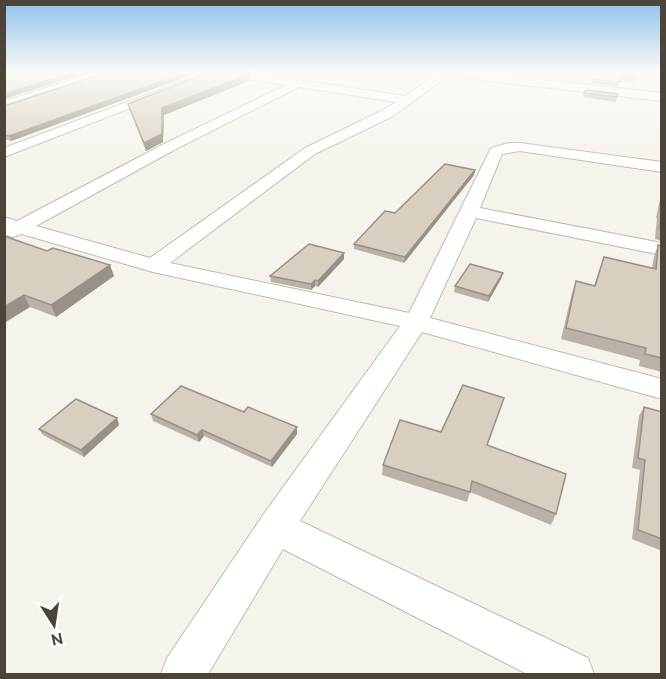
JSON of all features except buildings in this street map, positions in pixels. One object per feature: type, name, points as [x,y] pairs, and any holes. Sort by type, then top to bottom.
[{"type":"street","points":[[4,153],[132,105]]},
{"type":"street","points":[[10,228],[254,105]]},
{"type":"street","points":[[153,266],[310,151],[400,105]]},
{"type":"street","points":[[183,675],[276,527],[416,322],[459,235],[496,152],[500,149],[520,147],[662,166]]},
{"type":"street","points":[[468,211],[662,249]]},
{"type":"street","points":[[10,228],[153,266],[416,322],[662,389]]},
{"type":"street","points":[[276,527],[572,675]]}]
